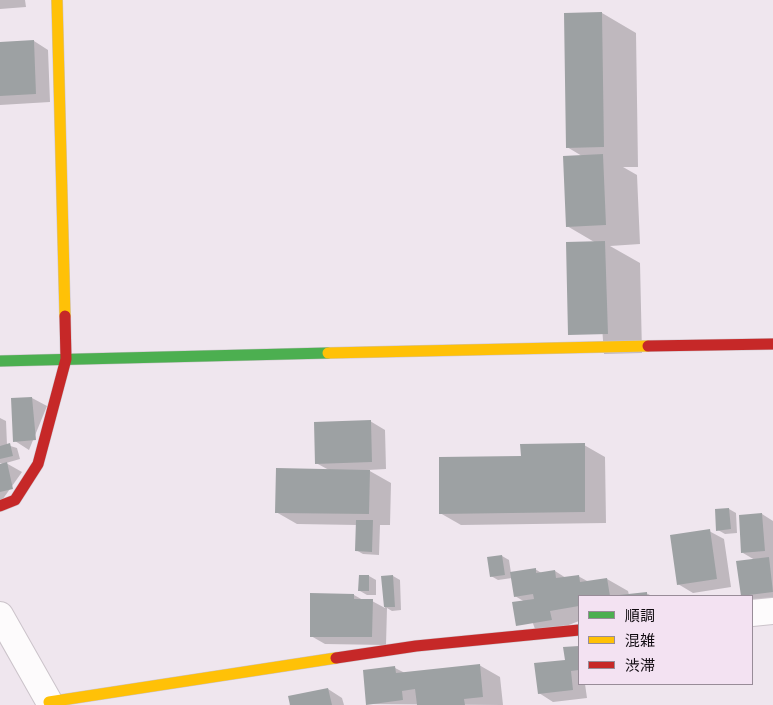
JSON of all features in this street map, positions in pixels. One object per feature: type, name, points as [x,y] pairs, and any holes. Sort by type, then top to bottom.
[{"type":"street","points":[[0,506],[15,500],[38,464],[66,359],[57,0]]},
{"type":"street","points":[[0,361],[773,344]]},
{"type":"street","points":[[753,613],[773,611]]},
{"type":"street","points":[[0,615],[50,704],[416,646],[578,630]]},
{"type":"building","points":[[602,12],[604,147],[566,148],[564,13]]},
{"type":"building","points":[[34,40],[36,94],[0,96],[0,42]]},
{"type":"building","points":[[603,154],[606,225],[566,227],[563,156]]},
{"type":"building","points":[[605,241],[608,334],[568,335],[566,242]]},
{"type":"building","points":[[32,397],[36,440],[13,442],[11,398]]},
{"type":"building","points":[[371,420],[372,462],[315,464],[314,422]]},
{"type":"building","points":[[10,443],[13,456],[0,459],[0,446]]},
{"type":"building","points":[[585,443],[585,512],[439,514],[439,457],[521,456],[520,444]]},
{"type":"building","points":[[7,462],[13,489],[0,492],[0,464]]},
{"type":"building","points":[[276,468],[370,470],[369,514],[275,513]]},
{"type":"building","points":[[729,508],[731,529],[716,531],[715,509]]},
{"type":"building","points":[[762,513],[765,551],[741,553],[739,515]]},
{"type":"building","points":[[356,520],[373,520],[372,552],[355,551]]},
{"type":"building","points":[[710,529],[717,579],[677,585],[670,535]]},
{"type":"building","points":[[502,555],[505,575],[490,577],[487,557]]},
{"type":"building","points":[[769,557],[773,592],[741,595],[736,561]]},
{"type":"building","points":[[536,568],[536,573],[555,570],[556,578],[579,575],[580,582],[607,578],[610,595],[578,595],[578,606],[550,611],[552,620],[516,626],[512,602],[534,599],[533,594],[514,597],[510,572]]},
{"type":"building","points":[[359,575],[369,575],[369,591],[358,591]]},
{"type":"building","points":[[393,575],[395,607],[384,607],[381,576]]},
{"type":"building","points":[[647,592],[647,595],[619,595]]},
{"type":"building","points":[[310,593],[354,594],[354,599],[373,599],[372,637],[310,637]]},
{"type":"building","points":[[578,646],[578,670],[571,671],[573,690],[538,694],[534,663],[565,660],[563,647]]},
{"type":"building","points":[[480,664],[483,697],[464,699],[465,705],[417,705],[415,689],[402,691],[403,700],[366,705],[363,670],[395,666],[396,673]]},
{"type":"building","points":[[328,688],[332,705],[290,705],[288,696]]},
{"type":"traffic: fast","points":[[0,361],[328,353]]},
{"type":"traffic: slow","points":[[57,0],[65,316]]},
{"type":"traffic: slow","points":[[328,353],[648,346]]},
{"type":"traffic: slow","points":[[49,702],[336,658]]},
{"type":"traffic: jam","points":[[0,506],[15,500],[38,464],[66,359],[65,316]]},
{"type":"traffic: jam","points":[[648,346],[773,344]]},
{"type":"traffic: jam","points":[[336,658],[416,646],[578,630]]}]
